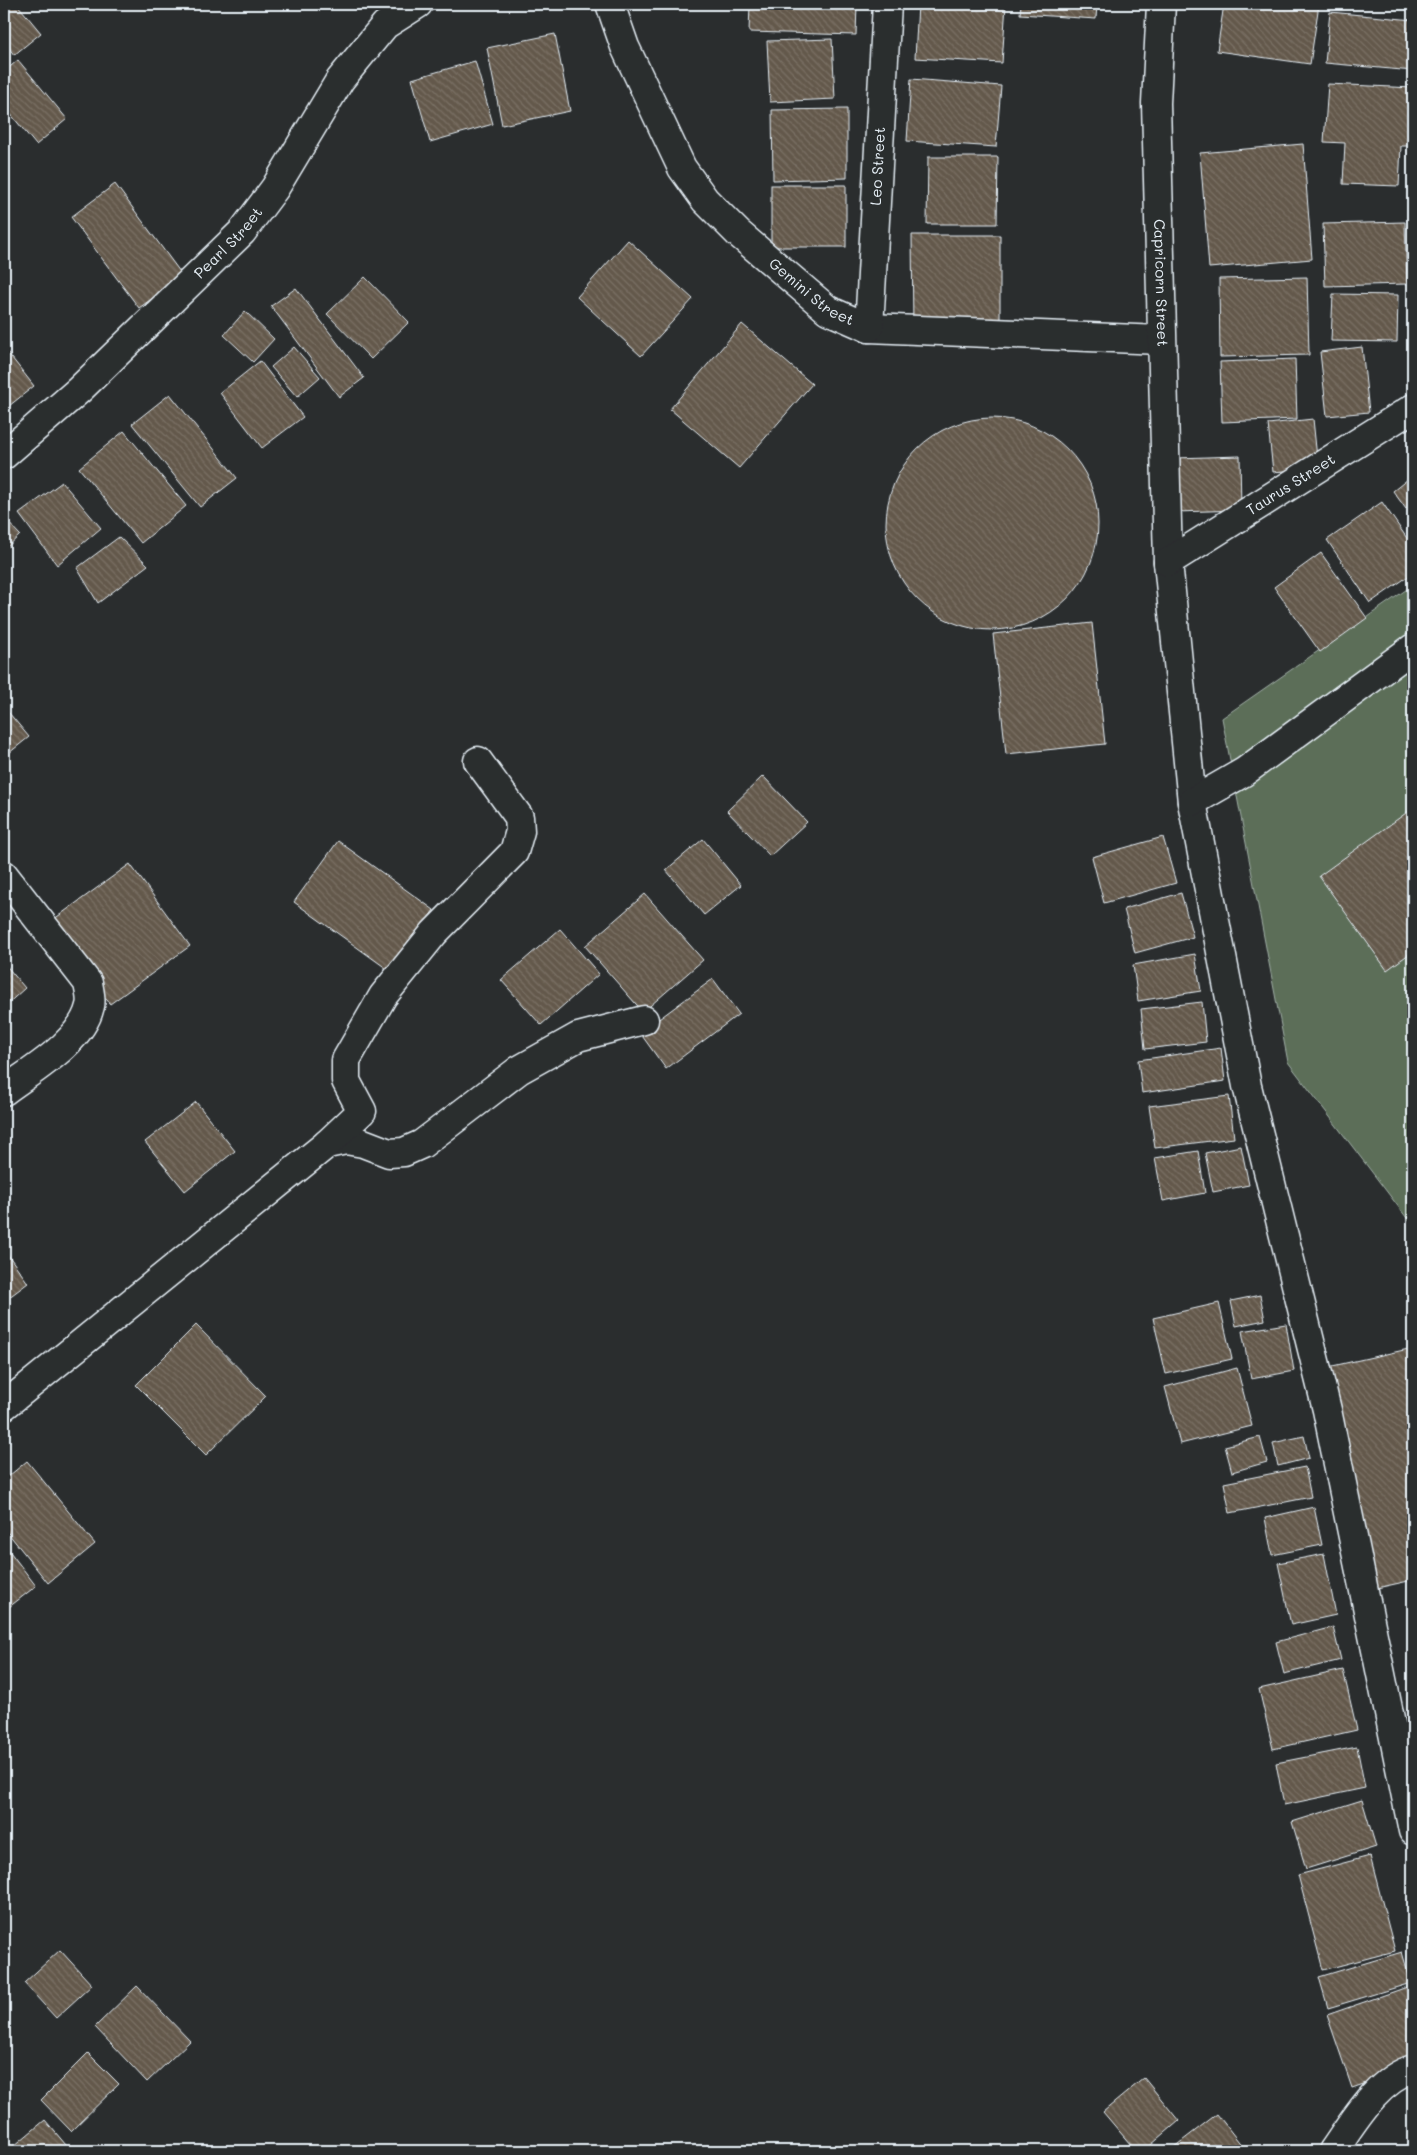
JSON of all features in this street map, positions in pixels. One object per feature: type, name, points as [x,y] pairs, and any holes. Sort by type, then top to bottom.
[{"type":"street","name":"Pearl Street","points":[[4,455],[79,390],[242,232],[275,188],[340,80],[385,25],[418,4]]},
{"type":"street","name":"Gemini Street","points":[[610,4],[625,47],[682,168],[706,200],[738,233],[828,310],[869,328],[1161,340]]},
{"type":"street","name":"Leo Street","points":[[869,328],[886,4]]},
{"type":"street","name":"Capricorn Street","points":[[1161,4],[1156,103],[1168,562],[1192,802],[1247,1086],[1328,1410],[1413,1831]]},
{"type":"street","name":"Taurus Street","points":[[1168,562],[1413,408]]},
{"type":"street","points":[[1192,802],[1244,772],[1413,648]]},
{"type":"street","points":[[4,1406],[327,1144],[362,1110],[346,1080],[346,1060],[384,996],[434,933],[514,852],[520,831],[519,817],[478,761]]},
{"type":"street","points":[[4,875],[88,983],[90,1004],[84,1020],[73,1038],[4,1091]]},
{"type":"street","points":[[327,1144],[346,1140],[362,1143],[389,1153],[404,1152],[422,1144],[519,1070],[578,1037],[644,1020]]},
{"type":"street","points":[[1334,2151],[1352,2124],[1385,2084],[1413,2069]]},
{"type":"green space","points":[[1413,585],[1413,1226],[1288,1062],[1222,718]]},
{"type":"building","points":[[4,4],[17,4],[41,33],[14,55],[4,41]]},
{"type":"building","points":[[750,4],[857,4],[856,35],[749,32]]},
{"type":"building","points":[[918,4],[1006,4],[1002,63],[915,58]]},
{"type":"building","points":[[1021,4],[1097,4],[1096,19],[1020,14]]},
{"type":"building","points":[[1224,4],[1319,4],[1310,64],[1217,51]]},
{"type":"building","points":[[1330,12],[1413,20],[1413,71],[1325,63]]},
{"type":"building","points":[[555,34],[570,111],[502,125],[487,48]]},
{"type":"building","points":[[832,39],[835,99],[770,102],[767,41]]},
{"type":"building","points":[[18,60],[67,119],[36,145],[4,106],[4,72]]},
{"type":"building","points":[[475,61],[493,124],[430,142],[412,79]]},
{"type":"building","points":[[911,79],[1001,86],[996,147],[907,141]]},
{"type":"building","points":[[1328,84],[1413,88],[1413,146],[1401,146],[1399,186],[1343,184],[1345,143],[1324,142]]},
{"type":"building","points":[[847,109],[847,178],[773,180],[772,110]]},
{"type":"building","points":[[1303,144],[1312,259],[1209,268],[1200,153]]},
{"type":"building","points":[[928,157],[998,157],[997,224],[927,224]]},
{"type":"building","points":[[115,184],[183,276],[139,308],[71,217]]},
{"type":"building","points":[[771,185],[846,185],[846,247],[771,247]]},
{"type":"building","points":[[1405,222],[1407,284],[1325,286],[1323,224]]},
{"type":"building","points":[[912,235],[1000,235],[1000,327],[913,327]]},
{"type":"building","points":[[628,240],[693,299],[641,356],[577,297]]},
{"type":"building","points":[[365,277],[409,322],[371,359],[327,314]]},
{"type":"building","points":[[1307,277],[1309,355],[1220,357],[1219,279]]},
{"type":"building","points":[[296,288],[364,378],[339,397],[271,306]]},
{"type":"building","points":[[1333,294],[1398,295],[1397,342],[1331,341]]},
{"type":"building","points":[[245,311],[274,339],[253,362],[224,335]]},
{"type":"building","points":[[742,324],[812,384],[739,468],[670,409]]},
{"type":"building","points":[[294,347],[320,377],[297,397],[271,367]]},
{"type":"building","points":[[1362,347],[1369,412],[1327,416],[1320,352]]},
{"type":"building","points":[[4,348],[34,386],[4,410]]},
{"type":"building","points":[[1295,359],[1297,419],[1222,422],[1220,362]]},
{"type":"building","points":[[260,361],[303,417],[262,448],[220,393]]},
{"type":"building","points":[[170,394],[237,478],[200,507],[132,424]]},
{"type":"building","points":[[992,418],[1013,420],[1033,426],[1051,436],[1067,449],[1080,465],[1090,483],[1096,503],[1098,524],[1096,545],[1090,565],[1080,583],[1067,599],[1051,612],[1033,622],[1013,628],[992,630],[971,628],[951,622],[933,612],[917,599],[904,583],[894,565],[888,545],[886,524],[888,503],[894,483],[904,465],[917,449],[933,436],[951,426],[971,420]]},
{"type":"building","points":[[1313,419],[1318,468],[1273,472],[1268,424]]},
{"type":"building","points":[[124,431],[186,506],[141,543],[79,468]]},
{"type":"building","points":[[1240,456],[1241,510],[1176,512],[1175,458]]},
{"type":"building","points":[[1413,475],[1413,503],[1406,509],[1393,491]]},
{"type":"building","points":[[62,482],[101,528],[57,565],[19,514]]},
{"type":"building","points":[[1382,502],[1413,547],[1413,573],[1370,603],[1327,540]]},
{"type":"building","points":[[4,518],[20,535],[4,550]]},
{"type":"building","points":[[119,537],[148,565],[98,603],[77,568]]},
{"type":"building","points":[[1321,553],[1367,618],[1320,652],[1274,587]]},
{"type":"building","points":[[1092,623],[1105,744],[1006,754],[993,634]]},
{"type":"building","points":[[4,707],[29,737],[4,757]]},
{"type":"building","points":[[763,776],[807,822],[770,856],[727,811]]},
{"type":"building","points":[[1413,808],[1413,951],[1387,970],[1319,876]]},
{"type":"building","points":[[1163,837],[1176,883],[1104,903],[1092,857]]},
{"type":"building","points":[[703,839],[741,885],[704,915],[666,870]]},
{"type":"building","points":[[338,841],[434,910],[390,971],[294,902]]},
{"type":"building","points":[[130,864],[190,946],[110,1004],[50,922]]},
{"type":"building","points":[[1181,893],[1193,937],[1135,953],[1124,909]]},
{"type":"building","points":[[645,894],[703,960],[643,1012],[585,946]]},
{"type":"building","points":[[560,929],[599,974],[541,1025],[501,980]]},
{"type":"building","points":[[1195,954],[1201,991],[1138,1001],[1133,965]]},
{"type":"building","points":[[4,963],[25,988],[4,1007]]},
{"type":"building","points":[[713,979],[739,1014],[666,1069],[640,1033]]},
{"type":"building","points":[[1202,1002],[1206,1042],[1145,1049],[1141,1009]]},
{"type":"building","points":[[1221,1048],[1225,1081],[1142,1093],[1138,1060]]},
{"type":"building","points":[[1229,1096],[1234,1138],[1155,1148],[1149,1106]]},
{"type":"building","points":[[196,1102],[235,1151],[185,1191],[145,1142]]},
{"type":"building","points":[[1241,1146],[1249,1185],[1213,1192],[1205,1153]]},
{"type":"building","points":[[1198,1151],[1205,1193],[1163,1201],[1155,1158]]},
{"type":"building","points":[[4,1249],[28,1283],[4,1301]]},
{"type":"building","points":[[1260,1295],[1265,1320],[1236,1326],[1231,1301]]},
{"type":"building","points":[[1219,1303],[1232,1359],[1166,1374],[1153,1318]]},
{"type":"building","points":[[1286,1324],[1294,1371],[1251,1379],[1242,1331]]},
{"type":"building","points":[[196,1325],[266,1396],[206,1455],[136,1385]]},
{"type":"building","points":[[1413,1348],[1413,1580],[1377,1588],[1328,1367]]},
{"type":"building","points":[[1237,1368],[1252,1426],[1180,1444],[1165,1387]]},
{"type":"building","points":[[1304,1436],[1309,1458],[1278,1466],[1273,1443]]},
{"type":"building","points":[[1260,1437],[1267,1462],[1232,1472],[1225,1446]]},
{"type":"building","points":[[27,1461],[95,1544],[48,1583],[4,1528],[4,1480]]},
{"type":"building","points":[[1305,1467],[1311,1497],[1230,1513],[1224,1483]]},
{"type":"building","points":[[1314,1507],[1322,1545],[1272,1555],[1265,1518]]},
{"type":"building","points":[[4,1544],[36,1586],[4,1611]]},
{"type":"building","points":[[1324,1554],[1336,1615],[1291,1625],[1278,1563]]},
{"type":"building","points":[[1333,1627],[1341,1660],[1284,1674],[1276,1642]]},
{"type":"building","points":[[1343,1670],[1357,1730],[1273,1749],[1259,1689]]},
{"type":"building","points":[[1357,1747],[1365,1788],[1284,1805],[1276,1763]]},
{"type":"building","points":[[1362,1800],[1376,1847],[1306,1869],[1292,1822]]},
{"type":"building","points":[[1370,1856],[1395,1951],[1323,1970],[1298,1875]]},
{"type":"building","points":[[60,1950],[92,1985],[56,2018],[24,1983]]},
{"type":"building","points":[[1402,1952],[1411,1983],[1328,2008],[1319,1977]]},
{"type":"building","points":[[1413,1985],[1413,2067],[1352,2088],[1327,2015]]},
{"type":"building","points":[[137,1986],[190,2041],[147,2082],[95,2027]]},
{"type":"building","points":[[88,2053],[119,2084],[71,2131],[41,2100]]},
{"type":"building","points":[[1144,2078],[1179,2121],[1144,2151],[1136,2151],[1103,2112]]},
{"type":"building","points":[[1217,2114],[1246,2151],[1169,2151]]},
{"type":"building","points":[[45,2120],[71,2151],[8,2151]]}]
